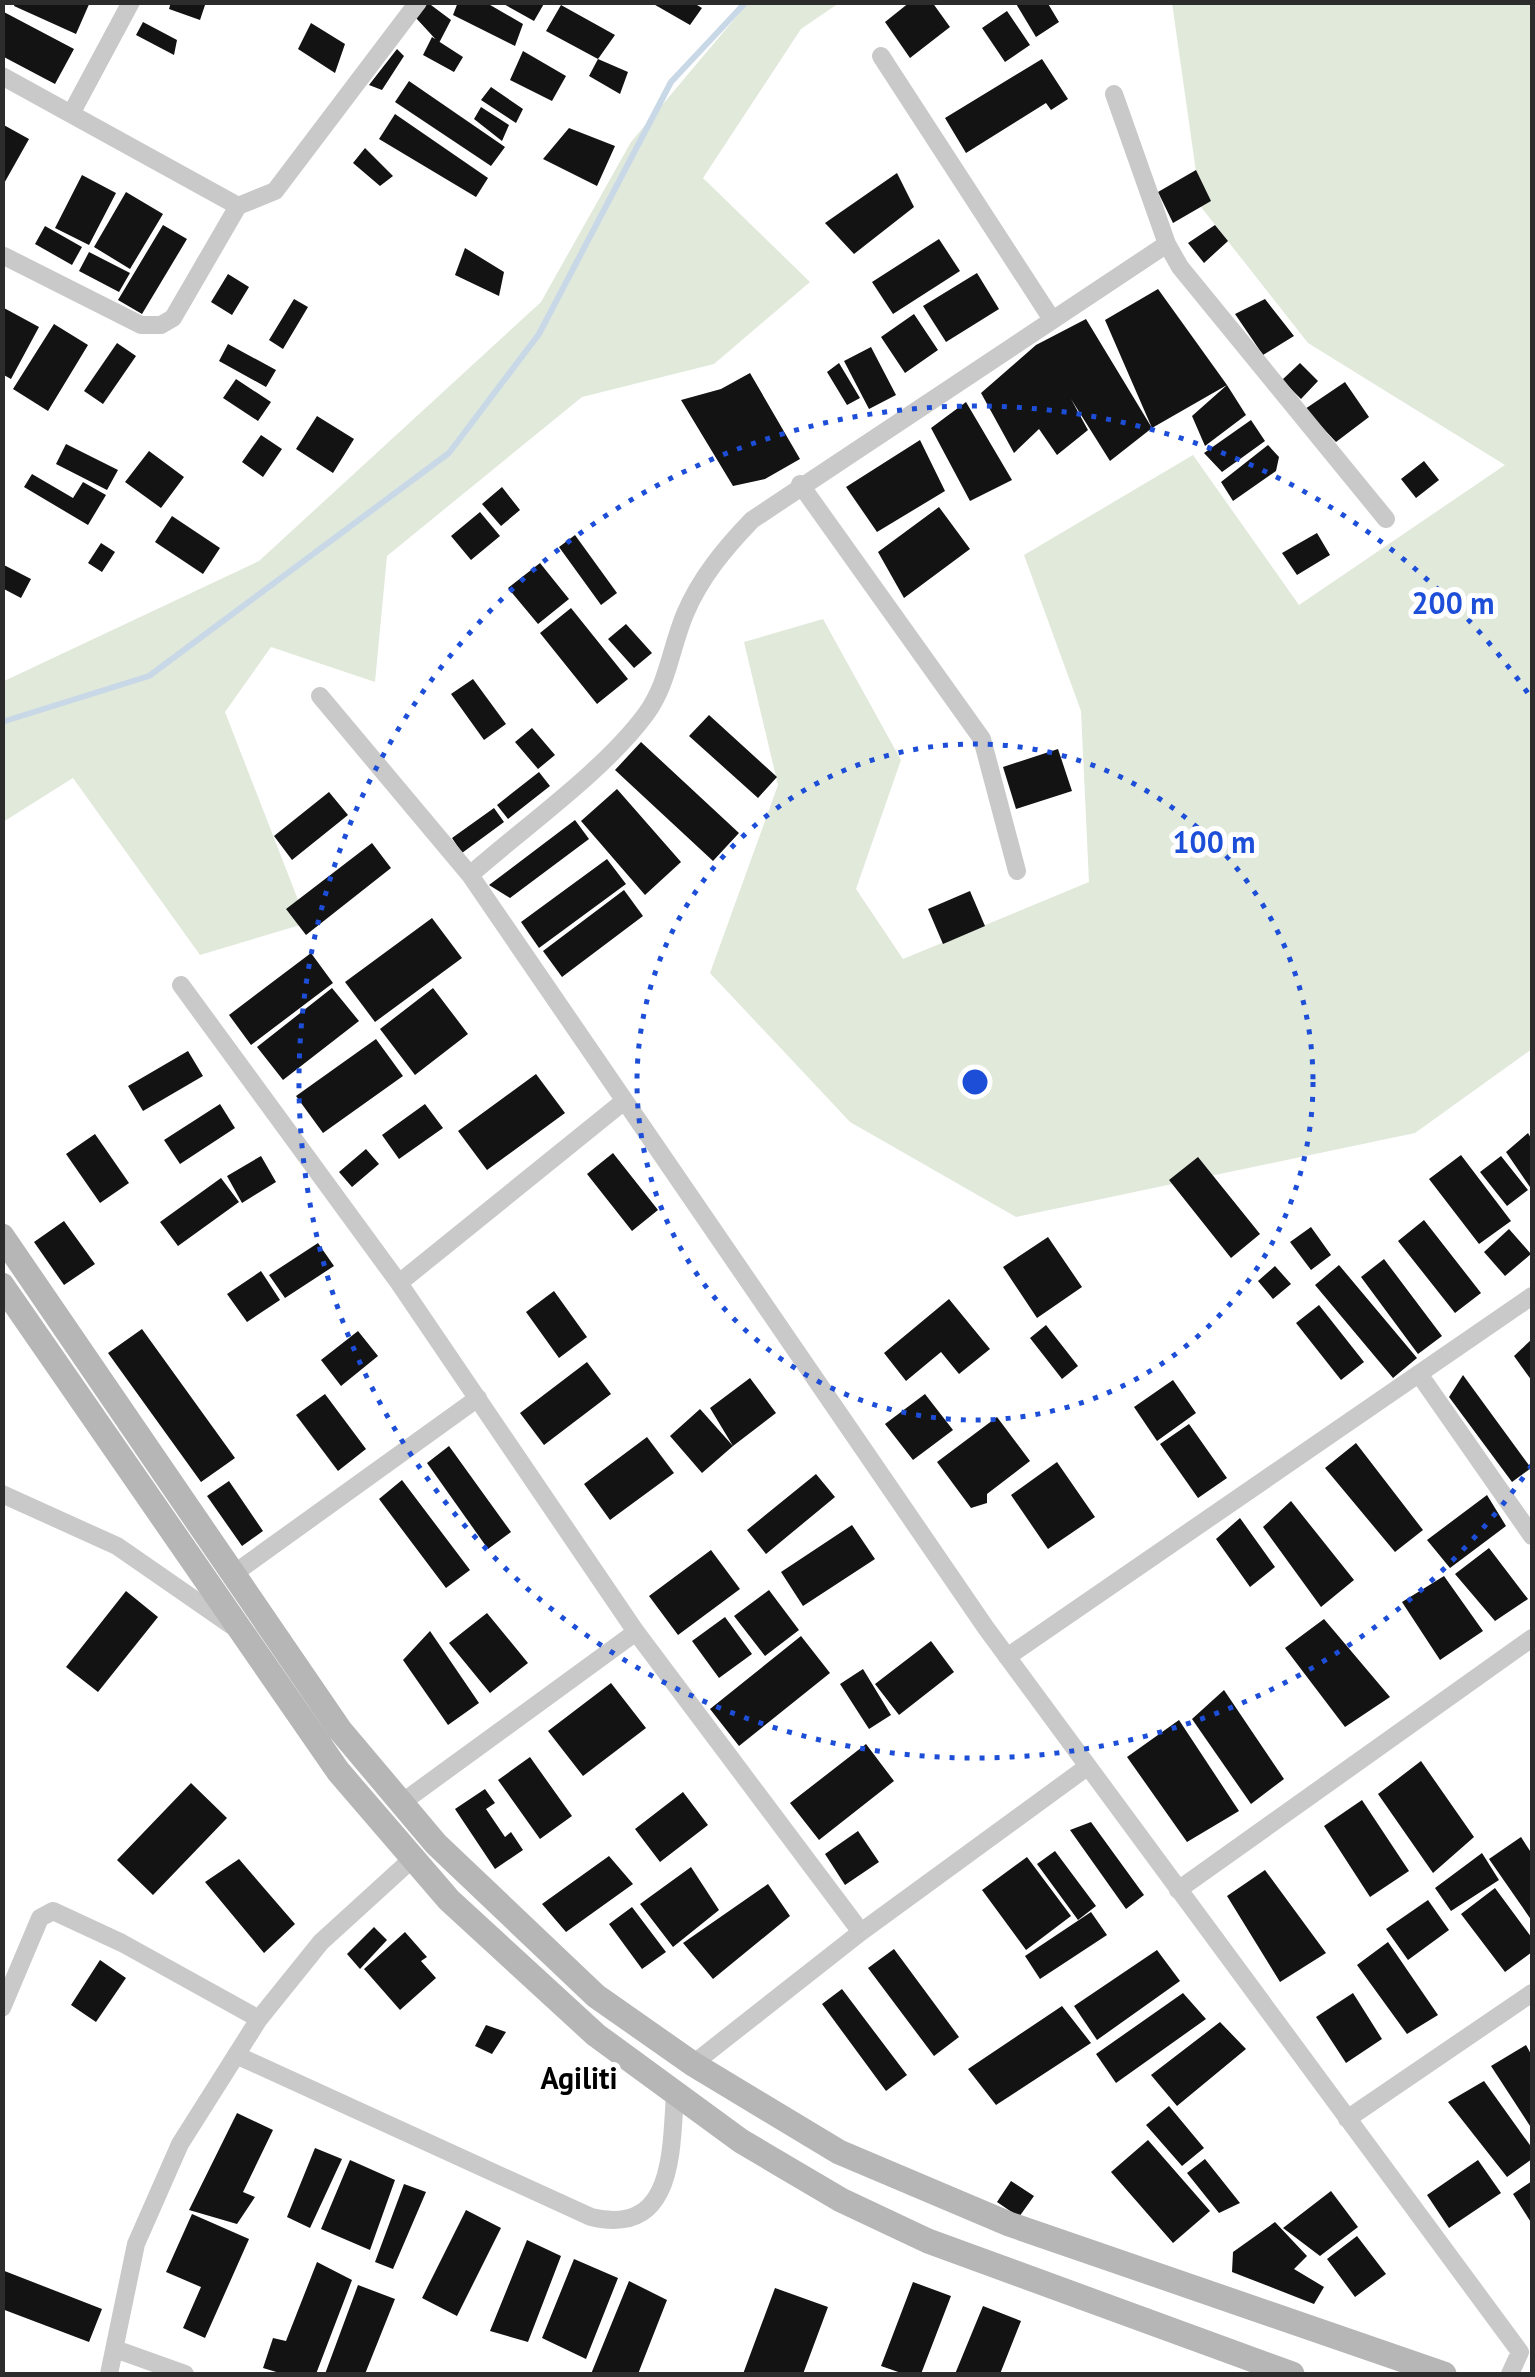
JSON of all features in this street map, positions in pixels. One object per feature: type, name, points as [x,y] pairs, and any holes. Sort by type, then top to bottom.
[{"type":"street","points":[[72,112],[131,2]]},
{"type":"street","points":[[4,256],[140,325],[161,325],[173,318],[238,206],[275,191],[418,2]]},
{"type":"street","points":[[881,56],[1050,318]]},
{"type":"street","points":[[2,76],[238,206]]},
{"type":"street","points":[[1114,94],[1167,244],[1180,267],[1386,518]]},
{"type":"street","points":[[470,875],[625,739],[648,711],[664,680],[685,613],[718,556],[752,520],[800,484],[1167,244]]},
{"type":"street","points":[[800,484],[982,739],[1017,871]]},
{"type":"street","points":[[320,696],[470,875],[622,1102],[1007,1657],[1347,2119],[1526,2348],[1510,2374]]},
{"type":"street","points":[[181,984],[399,1283],[636,1632],[861,1932]]},
{"type":"street","points":[[399,1283],[622,1102]]},
{"type":"street","points":[[2,1236],[340,1730],[400,1804],[596,1996],[693,2064],[839,2152],[1009,2224],[1444,2374]]},
{"type":"street","points":[[2,1286],[338,1771],[411,1860],[522,1971],[675,2094],[752,2148],[841,2200],[928,2241],[1292,2374]]},
{"type":"street","points":[[1007,1657],[1532,1296]]},
{"type":"street","points":[[1420,1374],[1532,1536]]},
{"type":"street","points":[[232,1576],[478,1398]]},
{"type":"street","points":[[2,1494],[116,1546],[237,1629]]},
{"type":"street","points":[[400,1804],[636,1632]]},
{"type":"street","points":[[1178,1890],[1532,1638]]},
{"type":"street","points":[[693,2064],[861,1932],[1087,1767]]},
{"type":"street","points":[[108,2374],[136,2244],[180,2144],[259,2020],[321,1942],[411,1860]]},
{"type":"street","points":[[2,2008],[40,1918],[53,1911],[122,1944],[259,2020]]},
{"type":"street","points":[[1347,2119],[1532,1992]]},
{"type":"street","points":[[236,2055],[591,2217],[614,2223],[640,2215],[660,2195],[675,2094]]},
{"type":"street","points":[[115,2349],[185,2374]]},
{"type":"shaded area","points":[[839,3],[801,29],[703,178],[810,282],[714,364],[582,397],[387,556],[375,682],[271,647],[225,712],[307,923],[200,955],[73,778],[3,822],[2,682],[259,561],[541,302],[631,142],[747,4]]},
{"type":"shaded area","points":[[1172,3],[1532,3],[1532,1049],[1415,1133],[1016,1217],[850,1122],[710,973],[778,785],[744,642],[823,619],[901,760],[856,889],[903,959],[1089,882],[1081,711],[1024,555],[1193,455],[1299,605],[1505,465],[1308,343],[1201,207]]},
{"type":"building","points":[[15,2],[90,2],[76,34],[14,6]]},
{"type":"building","points":[[171,2],[206,2],[200,20],[169,9]]},
{"type":"building","points":[[427,2],[451,20],[439,43],[416,18]]},
{"type":"building","points":[[458,2],[485,2],[523,24],[515,46],[453,15]]},
{"type":"building","points":[[500,2],[545,2],[534,21]]},
{"type":"building","points":[[650,2],[692,2],[702,8],[690,25]]},
{"type":"building","points":[[910,2],[932,2],[950,27],[910,58],[885,22]]},
{"type":"building","points":[[1015,2],[1047,2],[1059,22],[1036,37]]},
{"type":"building","points":[[561,5],[615,35],[598,59],[546,31]]},
{"type":"building","points":[[2,11],[74,49],[55,84],[2,56]]},
{"type":"building","points":[[1007,11],[1030,45],[1005,62],[982,28]]},
{"type":"building","points":[[143,22],[177,40],[174,55],[136,35]]},
{"type":"building","points":[[311,23],[345,44],[335,73],[298,49]]},
{"type":"building","points":[[432,37],[463,57],[454,72],[423,55]]},
{"type":"building","points":[[397,49],[404,56],[382,90],[369,85]]},
{"type":"building","points":[[523,51],[566,76],[552,101],[510,80]]},
{"type":"building","points":[[598,59],[628,72],[620,94],[589,76]]},
{"type":"building","points":[[1042,59],[1068,99],[1051,110],[1046,103],[966,153],[945,118]]},
{"type":"building","points":[[409,81],[505,147],[491,166],[395,102]]},
{"type":"building","points":[[491,87],[523,109],[516,123],[481,100]]},
{"type":"building","points":[[481,107],[509,125],[502,141],[474,119]]},
{"type":"building","points":[[395,114],[488,178],[476,197],[379,139]]},
{"type":"building","points":[[2,124],[29,139],[2,187]]},
{"type":"building","points":[[569,128],[615,146],[597,186],[543,159]]},
{"type":"building","points":[[365,148],[393,176],[380,186],[353,163]]},
{"type":"building","points":[[1196,170],[1211,201],[1173,223],[1158,192]]},
{"type":"building","points":[[897,173],[914,207],[854,254],[825,223]]},
{"type":"building","points":[[82,175],[116,193],[89,245],[55,228]]},
{"type":"building","points":[[126,192],[163,214],[130,269],[94,247]]},
{"type":"building","points":[[163,225],[187,239],[142,314],[118,300]]},
{"type":"building","points":[[1215,225],[1228,241],[1204,263],[1188,243]]},
{"type":"building","points":[[45,226],[82,247],[72,265],[35,244]]},
{"type":"building","points":[[939,239],[960,271],[893,314],[872,282]]},
{"type":"building","points":[[465,248],[504,272],[499,296],[455,275]]},
{"type":"building","points":[[89,252],[130,273],[119,292],[79,271]]},
{"type":"building","points":[[977,273],[999,309],[946,342],[923,306]]},
{"type":"building","points":[[228,274],[249,287],[232,315],[211,302]]},
{"type":"building","points":[[1158,289],[1227,385],[1152,428],[1105,320]]},
{"type":"building","points":[[294,299],[308,307],[283,349],[269,340]]},
{"type":"building","points":[[1265,299],[1294,336],[1263,355],[1235,314]]},
{"type":"building","points":[[4,308],[39,327],[11,379],[2,374]]},
{"type":"building","points":[[914,314],[938,350],[905,373],[881,337]]},
{"type":"building","points":[[1086,319],[1152,428],[1110,461],[1071,399],[1088,430],[1057,455],[1039,429],[1014,453],[981,393],[1036,345]]},
{"type":"building","points":[[54,324],[88,345],[48,411],[13,389]]},
{"type":"building","points":[[117,343],[136,356],[103,404],[84,391]]},
{"type":"building","points":[[228,344],[276,370],[266,387],[219,361]]},
{"type":"building","points":[[871,347],[896,395],[869,409],[844,361]]},
{"type":"building","points":[[839,363],[860,398],[847,405],[827,372]]},
{"type":"building","points":[[1300,363],[1318,381],[1301,399],[1282,380]]},
{"type":"building","points":[[750,373],[800,459],[765,479],[733,486],[681,400],[721,389]]},
{"type":"building","points":[[236,379],[271,402],[258,421],[223,398]]},
{"type":"building","points":[[1345,382],[1369,417],[1336,442],[1305,409]]},
{"type":"building","points":[[1227,385],[1246,415],[1205,446],[1192,416]]},
{"type":"building","points":[[966,402],[1012,480],[970,501],[931,428]]},
{"type":"building","points":[[317,416],[354,439],[333,473],[296,449]]},
{"type":"building","points":[[1251,420],[1265,441],[1222,472],[1204,453]]},
{"type":"building","points":[[261,435],[282,449],[263,477],[242,462]]},
{"type":"building","points":[[920,440],[945,491],[877,532],[846,487]]},
{"type":"building","points":[[66,444],[118,470],[107,490],[56,464]]},
{"type":"building","points":[[1268,445],[1279,457],[1276,471],[1233,501],[1221,482]]},
{"type":"building","points":[[149,451],[184,477],[161,508],[125,482]]},
{"type":"building","points":[[1424,461],[1439,480],[1416,498],[1401,479]]},
{"type":"building","points":[[32,474],[73,498],[83,482],[106,495],[88,525],[24,487]]},
{"type":"building","points":[[502,487],[520,510],[501,526],[482,504]]},
{"type":"building","points":[[939,507],[970,549],[904,598],[878,552]]},
{"type":"building","points":[[480,512],[500,536],[471,560],[451,536]]},
{"type":"building","points":[[172,516],[220,548],[203,574],[155,542]]},
{"type":"building","points":[[1317,533],[1330,555],[1297,575],[1282,553]]},
{"type":"building","points":[[575,535],[617,593],[601,605],[559,547]]},
{"type":"building","points":[[101,543],[115,552],[102,572],[88,563]]},
{"type":"building","points":[[540,563],[569,599],[538,624],[508,588]]},
{"type":"building","points":[[2,564],[31,579],[21,598],[2,588]]},
{"type":"building","points":[[571,608],[628,679],[597,704],[540,633]]},
{"type":"building","points":[[626,624],[652,653],[634,668],[608,639]]},
{"type":"building","points":[[473,679],[506,724],[484,740],[451,694]]},
{"type":"building","points":[[709,715],[777,777],[758,798],[689,736]]},
{"type":"building","points":[[532,728],[555,755],[538,769],[515,742]]},
{"type":"building","points":[[641,742],[739,833],[713,861],[615,770]]},
{"type":"building","points":[[1058,749],[1072,791],[1016,809],[1003,767]]},
{"type":"building","points":[[539,772],[550,786],[508,819],[497,805]]},
{"type":"building","points":[[617,789],[681,862],[645,895],[581,821]]},
{"type":"building","points":[[329,792],[348,815],[292,860],[274,836]]},
{"type":"building","points":[[494,808],[504,822],[462,853],[452,838]]},
{"type":"building","points":[[575,820],[589,839],[510,898],[489,885]]},
{"type":"building","points":[[372,843],[391,868],[306,935],[286,909]]},
{"type":"building","points":[[607,859],[626,884],[539,948],[521,922]]},
{"type":"building","points":[[624,890],[643,916],[562,977],[543,951]]},
{"type":"building","points":[[970,891],[985,926],[943,944],[928,909]]},
{"type":"building","points":[[432,918],[462,958],[375,1022],[345,982]]},
{"type":"building","points":[[311,953],[333,983],[251,1045],[229,1015]]},
{"type":"building","points":[[332,988],[359,1021],[283,1080],[257,1047]]},
{"type":"building","points":[[433,988],[468,1034],[415,1075],[380,1029]]},
{"type":"building","points":[[376,1039],[403,1076],[323,1133],[296,1096]]},
{"type":"building","points":[[188,1051],[203,1076],[143,1111],[128,1086]]},
{"type":"building","points":[[536,1074],[565,1113],[487,1170],[458,1131]]},
{"type":"building","points":[[220,1104],[235,1128],[180,1164],[164,1140]]},
{"type":"building","points":[[425,1104],[443,1128],[399,1159],[382,1135]]},
{"type":"building","points":[[1528,1133],[1532,1140],[1532,1190],[1506,1152]]},
{"type":"building","points":[[95,1134],[129,1183],[100,1203],[66,1154]]},
{"type":"building","points":[[366,1149],[379,1164],[352,1187],[339,1172]]},
{"type":"building","points":[[613,1153],[658,1210],[632,1231],[587,1174]]},
{"type":"building","points":[[1461,1155],[1511,1221],[1479,1244],[1429,1179]]},
{"type":"building","points":[[261,1156],[276,1182],[242,1203],[227,1176]]},
{"type":"building","points":[[1501,1156],[1528,1190],[1507,1206],[1480,1172]]},
{"type":"building","points":[[1198,1157],[1260,1234],[1231,1258],[1169,1180]]},
{"type":"building","points":[[221,1178],[239,1202],[178,1246],[160,1222]]},
{"type":"building","points":[[1424,1220],[1481,1293],[1455,1313],[1398,1241]]},
{"type":"building","points":[[64,1221],[95,1264],[64,1285],[34,1242]]},
{"type":"building","points":[[1311,1227],[1331,1255],[1311,1270],[1290,1242]]},
{"type":"building","points":[[1509,1229],[1531,1254],[1505,1276],[1484,1252]]},
{"type":"building","points":[[1048,1237],[1082,1287],[1037,1318],[1003,1267]]},
{"type":"building","points":[[318,1243],[334,1266],[285,1298],[269,1275]]},
{"type":"building","points":[[1384,1259],[1442,1336],[1418,1354],[1361,1277]]},
{"type":"building","points":[[1339,1265],[1417,1358],[1393,1378],[1315,1285]]},
{"type":"building","points":[[1275,1266],[1291,1284],[1273,1299],[1258,1281]]},
{"type":"building","points":[[261,1271],[280,1300],[247,1322],[227,1294]]},
{"type":"building","points":[[554,1291],[587,1337],[559,1358],[526,1312]]},
{"type":"building","points":[[949,1299],[990,1349],[959,1374],[941,1352],[906,1381],[884,1353]]},
{"type":"building","points":[[1319,1305],[1364,1362],[1341,1380],[1296,1323]]},
{"type":"building","points":[[1046,1325],[1078,1366],[1062,1379],[1030,1338]]},
{"type":"building","points":[[142,1329],[235,1458],[201,1482],[108,1353]]},
{"type":"building","points":[[358,1331],[378,1356],[341,1386],[321,1360]]},
{"type":"building","points":[[1532,1339],[1532,1381],[1514,1356]]},
{"type":"building","points":[[587,1362],[611,1394],[544,1445],[520,1413]]},
{"type":"building","points":[[1463,1375],[1531,1468],[1512,1482],[1449,1397]]},
{"type":"building","points":[[750,1378],[776,1413],[733,1446],[710,1408]]},
{"type":"building","points":[[1173,1380],[1196,1413],[1157,1441],[1134,1407]]},
{"type":"building","points":[[325,1394],[366,1449],[338,1471],[296,1415]]},
{"type":"building","points":[[925,1394],[953,1430],[913,1460],[885,1424]]},
{"type":"building","points":[[700,1409],[733,1446],[702,1473],[670,1436]]},
{"type":"building","points":[[997,1417],[1030,1461],[987,1494],[987,1503],[971,1508],[937,1462]]},
{"type":"building","points":[[1189,1424],[1227,1478],[1198,1498],[1160,1444]]},
{"type":"building","points":[[647,1437],[674,1473],[610,1520],[584,1484]]},
{"type":"building","points":[[1356,1443],[1423,1530],[1395,1552],[1325,1468]]},
{"type":"building","points":[[449,1446],[511,1532],[488,1549],[427,1463]]},
{"type":"building","points":[[1057,1462],[1095,1517],[1048,1549],[1011,1495]]},
{"type":"building","points":[[816,1474],[835,1497],[766,1554],[747,1530]]},
{"type":"building","points":[[402,1480],[470,1570],[446,1588],[379,1499]]},
{"type":"building","points":[[229,1481],[263,1531],[242,1546],[207,1496]]},
{"type":"building","points":[[1487,1495],[1506,1526],[1450,1568],[1427,1540]]},
{"type":"building","points":[[1291,1501],[1354,1580],[1321,1607],[1263,1527]]},
{"type":"building","points":[[1240,1518],[1275,1567],[1250,1587],[1216,1539]]},
{"type":"building","points":[[852,1525],[875,1559],[803,1606],[781,1572]]},
{"type":"building","points":[[1489,1548],[1528,1599],[1495,1621],[1455,1574]]},
{"type":"building","points":[[711,1550],[740,1589],[678,1635],[649,1596]]},
{"type":"building","points":[[1444,1576],[1483,1631],[1440,1660],[1402,1602]]},
{"type":"building","points":[[769,1590],[799,1630],[765,1656],[734,1616]]},
{"type":"building","points":[[126,1591],[158,1617],[98,1692],[66,1667]]},
{"type":"building","points":[[487,1613],[528,1663],[490,1693],[449,1643]]},
{"type":"building","points":[[725,1617],[752,1654],[719,1678],[692,1641]]},
{"type":"building","points":[[1324,1619],[1390,1697],[1345,1727],[1285,1648]]},
{"type":"building","points":[[430,1631],[479,1703],[448,1725],[403,1660]]},
{"type":"building","points":[[801,1636],[830,1673],[739,1746],[710,1709]]},
{"type":"building","points":[[931,1641],[954,1672],[899,1715],[875,1684]]},
{"type":"building","points":[[863,1669],[891,1715],[869,1729],[840,1684]]},
{"type":"building","points":[[611,1683],[646,1728],[583,1776],[548,1731]]},
{"type":"building","points":[[1224,1690],[1284,1779],[1251,1804],[1192,1719]]},
{"type":"building","points":[[1179,1720],[1239,1811],[1187,1842],[1127,1757]]},
{"type":"building","points":[[866,1744],[894,1781],[819,1840],[790,1803]]},
{"type":"building","points":[[530,1757],[572,1816],[540,1839],[498,1780]]},
{"type":"building","points":[[1421,1761],[1474,1837],[1433,1873],[1378,1794]]},
{"type":"building","points":[[191,1783],[227,1818],[153,1895],[117,1860]]},
{"type":"building","points":[[485,1789],[495,1803],[486,1809],[505,1837],[511,1832],[523,1850],[495,1869],[455,1809]]},
{"type":"building","points":[[683,1792],[708,1825],[660,1862],[635,1829]]},
{"type":"building","points":[[1362,1800],[1409,1871],[1370,1897],[1324,1826]]},
{"type":"building","points":[[1091,1822],[1144,1895],[1126,1909],[1070,1830]]},
{"type":"building","points":[[858,1831],[879,1862],[845,1885],[825,1854]]},
{"type":"building","points":[[1521,1837],[1532,1854],[1532,1921],[1489,1859]]},
{"type":"building","points":[[1055,1851],[1096,1906],[1078,1920],[1037,1864]]},
{"type":"building","points":[[1482,1853],[1499,1880],[1451,1911],[1435,1888]]},
{"type":"building","points":[[609,1856],[633,1884],[566,1932],[542,1904]]},
{"type":"building","points":[[1027,1857],[1071,1916],[1026,1950],[982,1890]]},
{"type":"building","points":[[239,1859],[295,1924],[264,1953],[205,1882]]},
{"type":"building","points":[[691,1867],[719,1910],[673,1947],[640,1904]]},
{"type":"building","points":[[1265,1870],[1326,1953],[1280,1982],[1227,1896]]},
{"type":"building","points":[[768,1884],[790,1916],[713,1979],[683,1943]]},
{"type":"building","points":[[1495,1888],[1532,1938],[1532,1952],[1505,1972],[1461,1914]]},
{"type":"building","points":[[1428,1900],[1449,1930],[1408,1960],[1386,1929]]},
{"type":"building","points":[[632,1907],[666,1952],[642,1969],[609,1924]]},
{"type":"building","points":[[1091,1912],[1107,1935],[1040,1979],[1025,1956]]},
{"type":"building","points":[[374,1927],[387,1940],[360,1969],[347,1954]]},
{"type":"building","points":[[405,1932],[427,1957],[421,1961],[436,1978],[400,2010],[364,1969]]},
{"type":"building","points":[[1388,1942],[1438,2015],[1407,2034],[1357,1965]]},
{"type":"building","points":[[894,1949],[959,2037],[934,2056],[868,1968]]},
{"type":"building","points":[[1157,1950],[1180,1981],[1097,2040],[1074,2006]]},
{"type":"building","points":[[100,1960],[126,1978],[96,2022],[71,2005]]},
{"type":"building","points":[[842,1989],[907,2075],[886,2091],[822,2004]]},
{"type":"building","points":[[1183,1993],[1206,2019],[1116,2083],[1096,2054]]},
{"type":"building","points":[[1353,1993],[1382,2039],[1346,2063],[1316,2017]]},
{"type":"building","points":[[1062,2006],[1091,2043],[996,2105],[968,2069]]},
{"type":"building","points":[[1220,2022],[1246,2049],[1177,2106],[1151,2075]]},
{"type":"building","points":[[486,2025],[506,2032],[492,2054],[475,2046]]},
{"type":"building","points":[[1526,2045],[1532,2056],[1532,2129],[1491,2066]]},
{"type":"building","points":[[1484,2081],[1532,2148],[1532,2159],[1507,2177],[1448,2102]]},
{"type":"building","points":[[1169,2106],[1204,2148],[1182,2166],[1146,2125]]},
{"type":"building","points":[[237,2113],[273,2130],[243,2192],[255,2197],[237,2224],[189,2210]]},
{"type":"building","points":[[1148,2140],[1210,2211],[1173,2243],[1111,2172]]},
{"type":"building","points":[[315,2148],[342,2159],[310,2228],[287,2217]]},
{"type":"building","points":[[1205,2159],[1240,2203],[1219,2213],[1187,2173]]},
{"type":"building","points":[[350,2160],[395,2180],[370,2250],[321,2229]]},
{"type":"building","points":[[1478,2160],[1501,2193],[1449,2228],[1427,2195]]},
{"type":"building","points":[[1011,2181],[1034,2196],[1019,2217],[997,2202]]},
{"type":"building","points":[[1532,2181],[1532,2224],[1513,2194]]},
{"type":"building","points":[[404,2184],[426,2192],[393,2269],[375,2262]]},
{"type":"building","points":[[1331,2191],[1358,2227],[1320,2256],[1283,2228]]},
{"type":"building","points":[[466,2210],[501,2228],[457,2316],[422,2298]]},
{"type":"building","points":[[192,2214],[249,2239],[205,2338],[183,2328],[201,2287],[166,2272]]},
{"type":"building","points":[[1275,2222],[1307,2256],[1294,2269],[1324,2287],[1314,2304],[1232,2272],[1233,2252]]},
{"type":"building","points":[[1357,2236],[1386,2274],[1355,2297],[1327,2259]]},
{"type":"building","points":[[527,2240],[561,2256],[528,2342],[490,2331]]},
{"type":"building","points":[[574,2259],[618,2278],[586,2359],[542,2338]]},
{"type":"building","points":[[317,2262],[352,2280],[316,2374],[283,2374],[263,2368],[273,2338],[286,2341]]},
{"type":"building","points":[[2,2270],[102,2309],[89,2342],[2,2309]]},
{"type":"building","points":[[629,2281],[667,2300],[638,2374],[591,2374]]},
{"type":"building","points":[[913,2282],[951,2296],[921,2374],[904,2374],[881,2366]]},
{"type":"building","points":[[358,2285],[395,2299],[365,2374],[325,2374]]},
{"type":"building","points":[[775,2288],[828,2307],[803,2374],[743,2374]]},
{"type":"building","points":[[983,2306],[1021,2321],[1000,2374],[955,2374]]},
{"type":"waterway","points":[[2,722],[149,676],[449,453],[539,334],[671,82],[746,2]]},
{"type":"district","name":"Agiliti","points":[[579,2077]]}]
